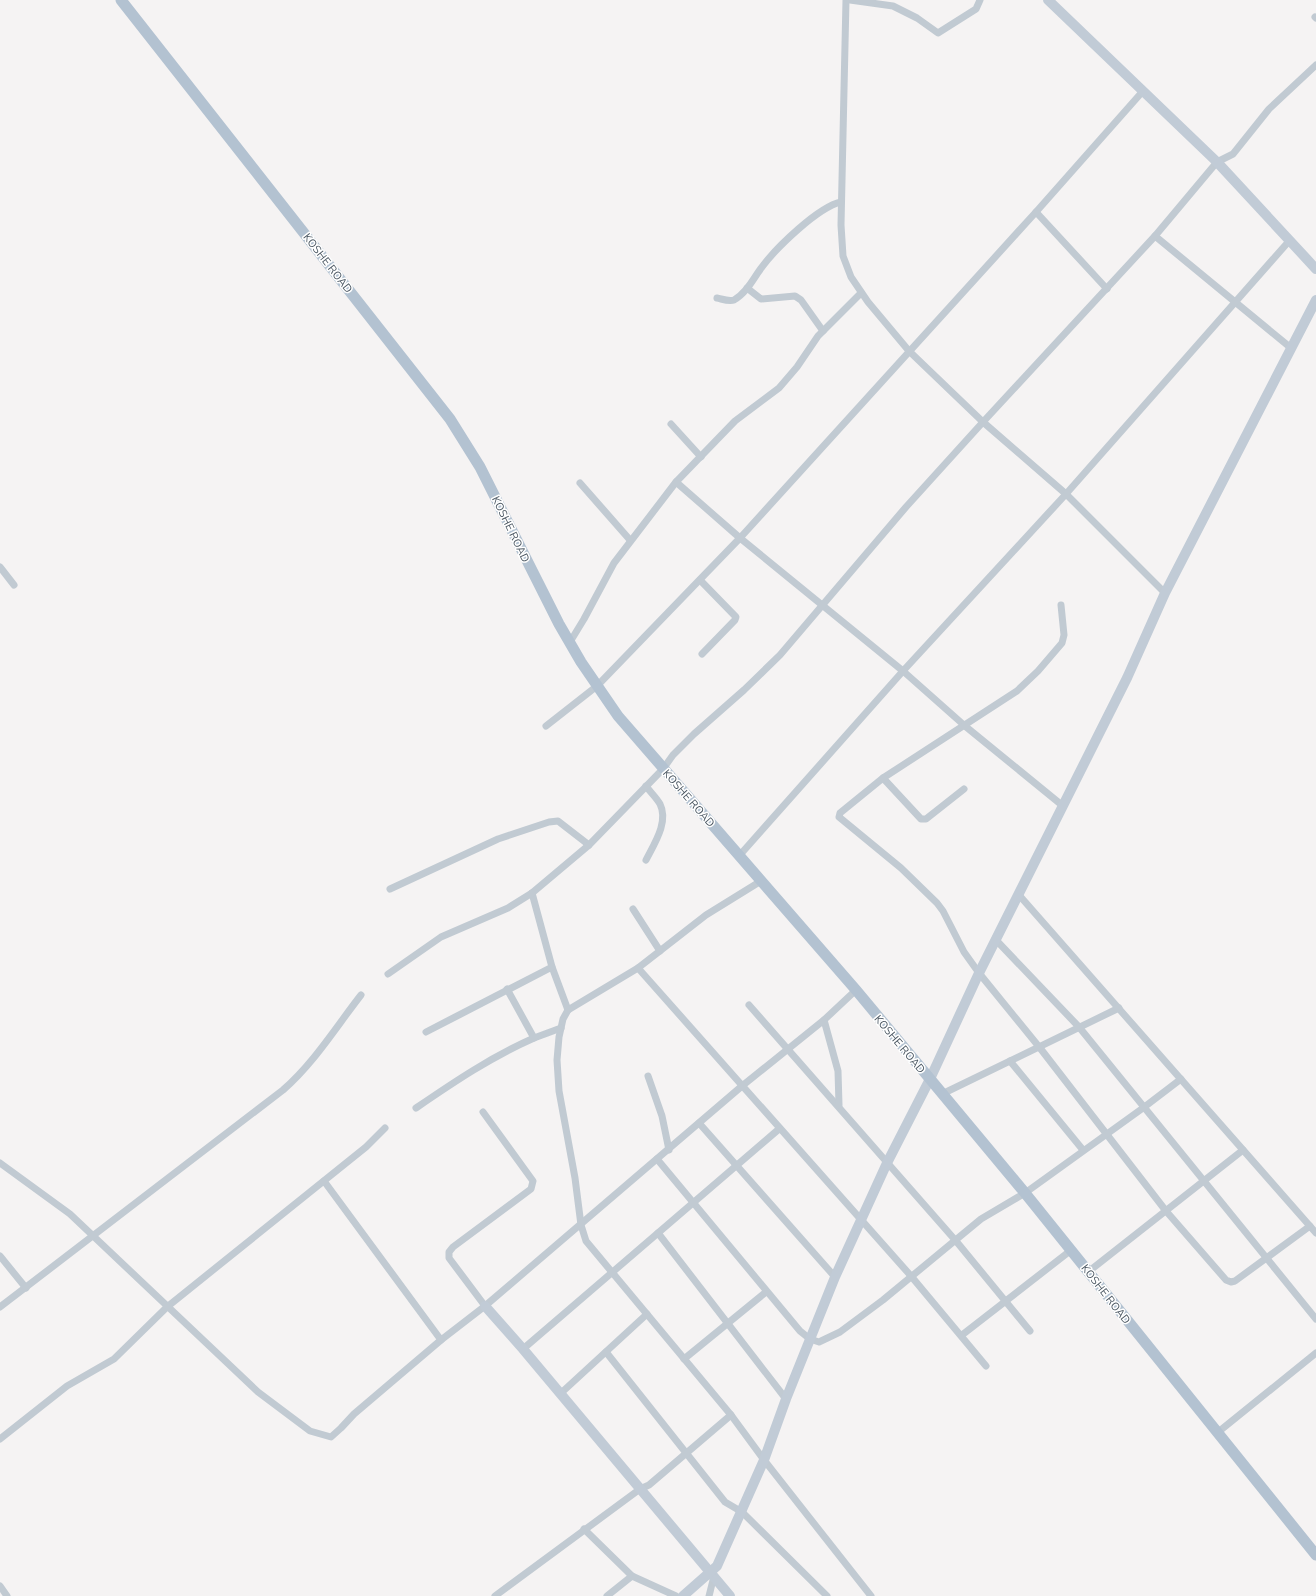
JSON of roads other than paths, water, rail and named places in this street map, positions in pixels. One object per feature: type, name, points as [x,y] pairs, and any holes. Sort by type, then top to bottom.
[{"type":"main road","name":"KOSHE ROAD","points":[[121,0],[450,419],[480,467],[530,569],[570,642],[597,686],[618,716],[856,990],[1025,1193],[1070,1251],[1316,1554]]},
{"type":"street","points":[[846,0],[841,202],[843,256],[851,277],[861,293],[909,351],[983,422],[1066,494],[1165,593]]},
{"type":"street","points":[[850,0],[893,6],[917,18],[938,33],[976,9],[980,0]]},
{"type":"street","points":[[1048,0],[1218,162],[1316,269]]},
{"type":"street","points":[[388,974],[441,937],[508,908],[532,893],[589,844],[663,769],[673,755],[694,734],[744,690],[780,655],[983,422],[1155,236],[1218,162],[1233,154],[1273,105],[1316,65]]},
{"type":"street","points":[[546,726],[597,686],[740,538],[1036,212],[1143,91]]},
{"type":"street","points":[[717,298],[730,301],[734,300],[747,288],[766,262],[790,237],[825,208],[841,202]]},
{"type":"street","points":[[1036,212],[1107,289]]},
{"type":"street","points":[[1155,236],[1291,348]]},
{"type":"street","points":[[739,856],[903,671],[1066,494],[1237,302],[1290,240]]},
{"type":"street","points":[[747,288],[761,299],[795,296],[801,300],[823,331]]},
{"type":"street","points":[[570,642],[584,620],[614,563],[630,540],[676,482],[735,421],[779,388],[797,367],[823,331],[861,293]]},
{"type":"street","points":[[683,1596],[712,1574],[717,1566],[764,1460],[786,1399],[835,1278],[887,1163],[930,1079],[979,973],[1127,678],[1165,593],[1316,300]]},
{"type":"street","points":[[671,424],[701,457]]},
{"type":"street","points":[[676,482],[740,538],[903,671],[966,726],[1063,806]]},
{"type":"street","points":[[580,483],[630,540]]},
{"type":"street","points":[[0,567],[14,585]]},
{"type":"street","points":[[700,580],[736,617],[735,620],[702,654]]},
{"type":"street","points":[[1061,605],[1064,635],[1062,643],[1027,682],[966,726],[883,778],[840,813],[839,817],[901,868],[937,903],[943,911],[964,952],[979,973],[1040,1048],[1166,1211],[1226,1280],[1231,1282],[1235,1281],[1310,1226]]},
{"type":"street","points":[[883,778],[922,819],[926,819],[964,789]]},
{"type":"street","points":[[646,786],[660,804],[662,813],[662,824],[646,860]]},
{"type":"street","points":[[390,889],[498,839],[549,822],[558,821],[589,844]]},
{"type":"street","points":[[760,881],[706,914],[638,968],[568,1010],[561,1028],[557,1060],[558,1085],[581,1225],[586,1241],[731,1415],[764,1460],[871,1596]]},
{"type":"street","points":[[532,893],[552,967],[568,1010]]},
{"type":"street","points":[[1018,895],[1316,1233]]},
{"type":"street","points":[[634,909],[660,951]]},
{"type":"street","points":[[996,940],[1079,1027],[1143,1108],[1268,1258],[1316,1319]]},
{"type":"street","points":[[426,1032],[552,967]]},
{"type":"street","points":[[638,968],[779,1129],[912,1276],[986,1366]]},
{"type":"street","points":[[507,989],[534,1038]]},
{"type":"street","points":[[0,1163],[61,1206],[258,1392],[310,1430],[331,1437],[354,1414],[441,1340],[485,1306],[581,1225],[742,1086],[824,1020],[856,990]]},
{"type":"street","points":[[0,1307],[93,1237],[296,1079],[317,1055],[330,1034],[361,995]]},
{"type":"street","points":[[750,1005],[839,1105],[887,1163],[956,1241],[1030,1331]]},
{"type":"street","points":[[942,1094],[1040,1048],[1118,1008]]},
{"type":"street","points":[[824,1020],[838,1071],[839,1105]]},
{"type":"street","points":[[416,1108],[468,1072],[503,1052],[561,1028]]},
{"type":"street","points":[[1010,1061],[1083,1150]]},
{"type":"street","points":[[648,1076],[662,1116],[669,1150]]},
{"type":"street","points":[[657,1159],[694,1202],[766,1292],[800,1331],[810,1339],[819,1342],[840,1332],[981,1220],[1025,1193],[1181,1079]]},
{"type":"street","points":[[483,1112],[533,1181],[531,1189],[452,1246],[449,1252],[449,1258],[485,1306],[523,1349],[730,1596]]},
{"type":"street","points":[[699,1123],[835,1278]]},
{"type":"street","points":[[0,1439],[67,1386],[114,1358],[167,1307],[366,1147],[385,1128]]},
{"type":"street","points":[[523,1349],[738,1166],[779,1129]]},
{"type":"street","points":[[1088,1272],[1243,1150]]},
{"type":"street","points":[[324,1181],[441,1340]]},
{"type":"street","points":[[658,1234],[786,1399]]},
{"type":"street","points":[[962,1335],[1005,1300],[1070,1251]]},
{"type":"street","points":[[0,1256],[26,1288]]},
{"type":"street","points":[[684,1359],[766,1292]]},
{"type":"street","points":[[560,1394],[647,1314]]},
{"type":"street","points":[[606,1352],[725,1502],[742,1512],[827,1596]]},
{"type":"street","points":[[1217,1433],[1316,1353]]},
{"type":"street","points":[[495,1596],[584,1529],[640,1489],[649,1485],[731,1415]]},
{"type":"street","points":[[584,1529],[632,1576],[676,1596]]},
{"type":"street","points":[[709,1596],[712,1574]]},
{"type":"street","points":[[606,1596],[632,1576]]},
{"type":"street","points":[[0,1586],[7,1596]]}]
